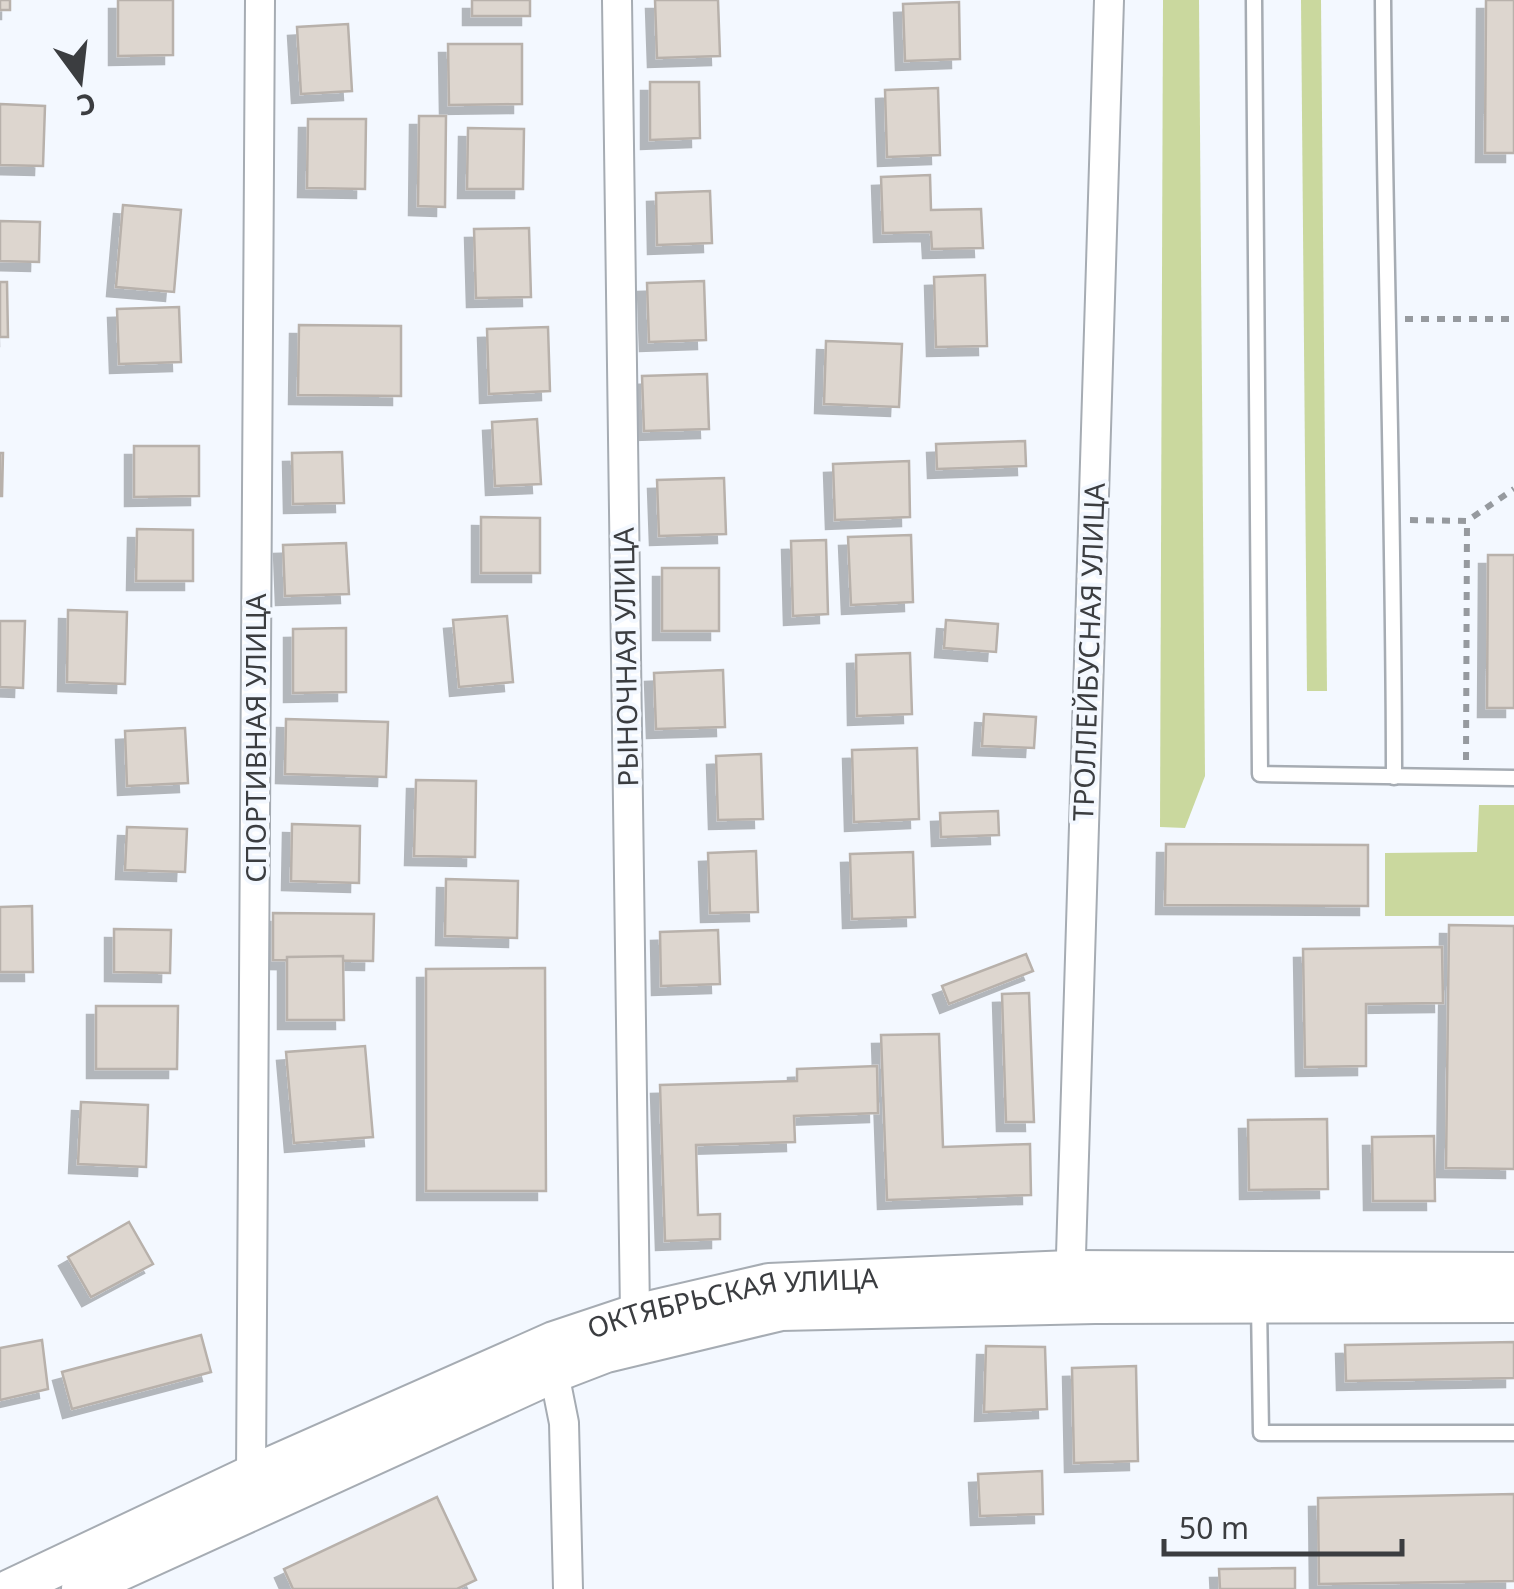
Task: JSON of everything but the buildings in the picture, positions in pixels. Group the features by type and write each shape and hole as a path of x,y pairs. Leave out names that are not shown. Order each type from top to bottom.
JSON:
{"main road":[{"name":"ОКТЯБРЬСКАЯ УЛИЦА","path":"10,1589 251,1475 554,1341 635,1314 769,1283 1070,1287 1514,1272"},
{"name":"ОКТЯБРЬСКАЯ УЛИЦА","path":"81,1589 554,1373 606,1353 781,1311 1070,1287 1259,1304 1514,1304"}],"street":[{"name":"СПОРТИВНАЯ УЛИЦА","path":"251,1475 260,0"},
{"name":"РЫНОЧНАЯ УЛИЦА","path":"617,0 635,1314"},
{"name":"ТРОЛЛЕЙБУСНАЯ УЛИЦА","path":"1070,1287 1109,0"},
{"path":"554,1373 564,1423 568,1589"}],"lane":[{"path":"1254,0 1260,774 1514,778"},
{"path":"1382,0 1386,318 1394,519 1394,777"},
{"path":"1259,1304 1261,1434 1514,1433"}],"path":[{"path":"1386,318 1514,320"},
{"path":"1394,519 1466,521 1514,488"},
{"path":"1466,521 1466,778"}],"green space":[{"path":"1163,0 1199,0 1205,776 1185,828 1160,827"},
{"path":"1301,0 1321,0 1327,691 1307,691"},
{"path":"1479,805 1514,805 1514,916 1385,916 1385,853 1477,852"}]}
